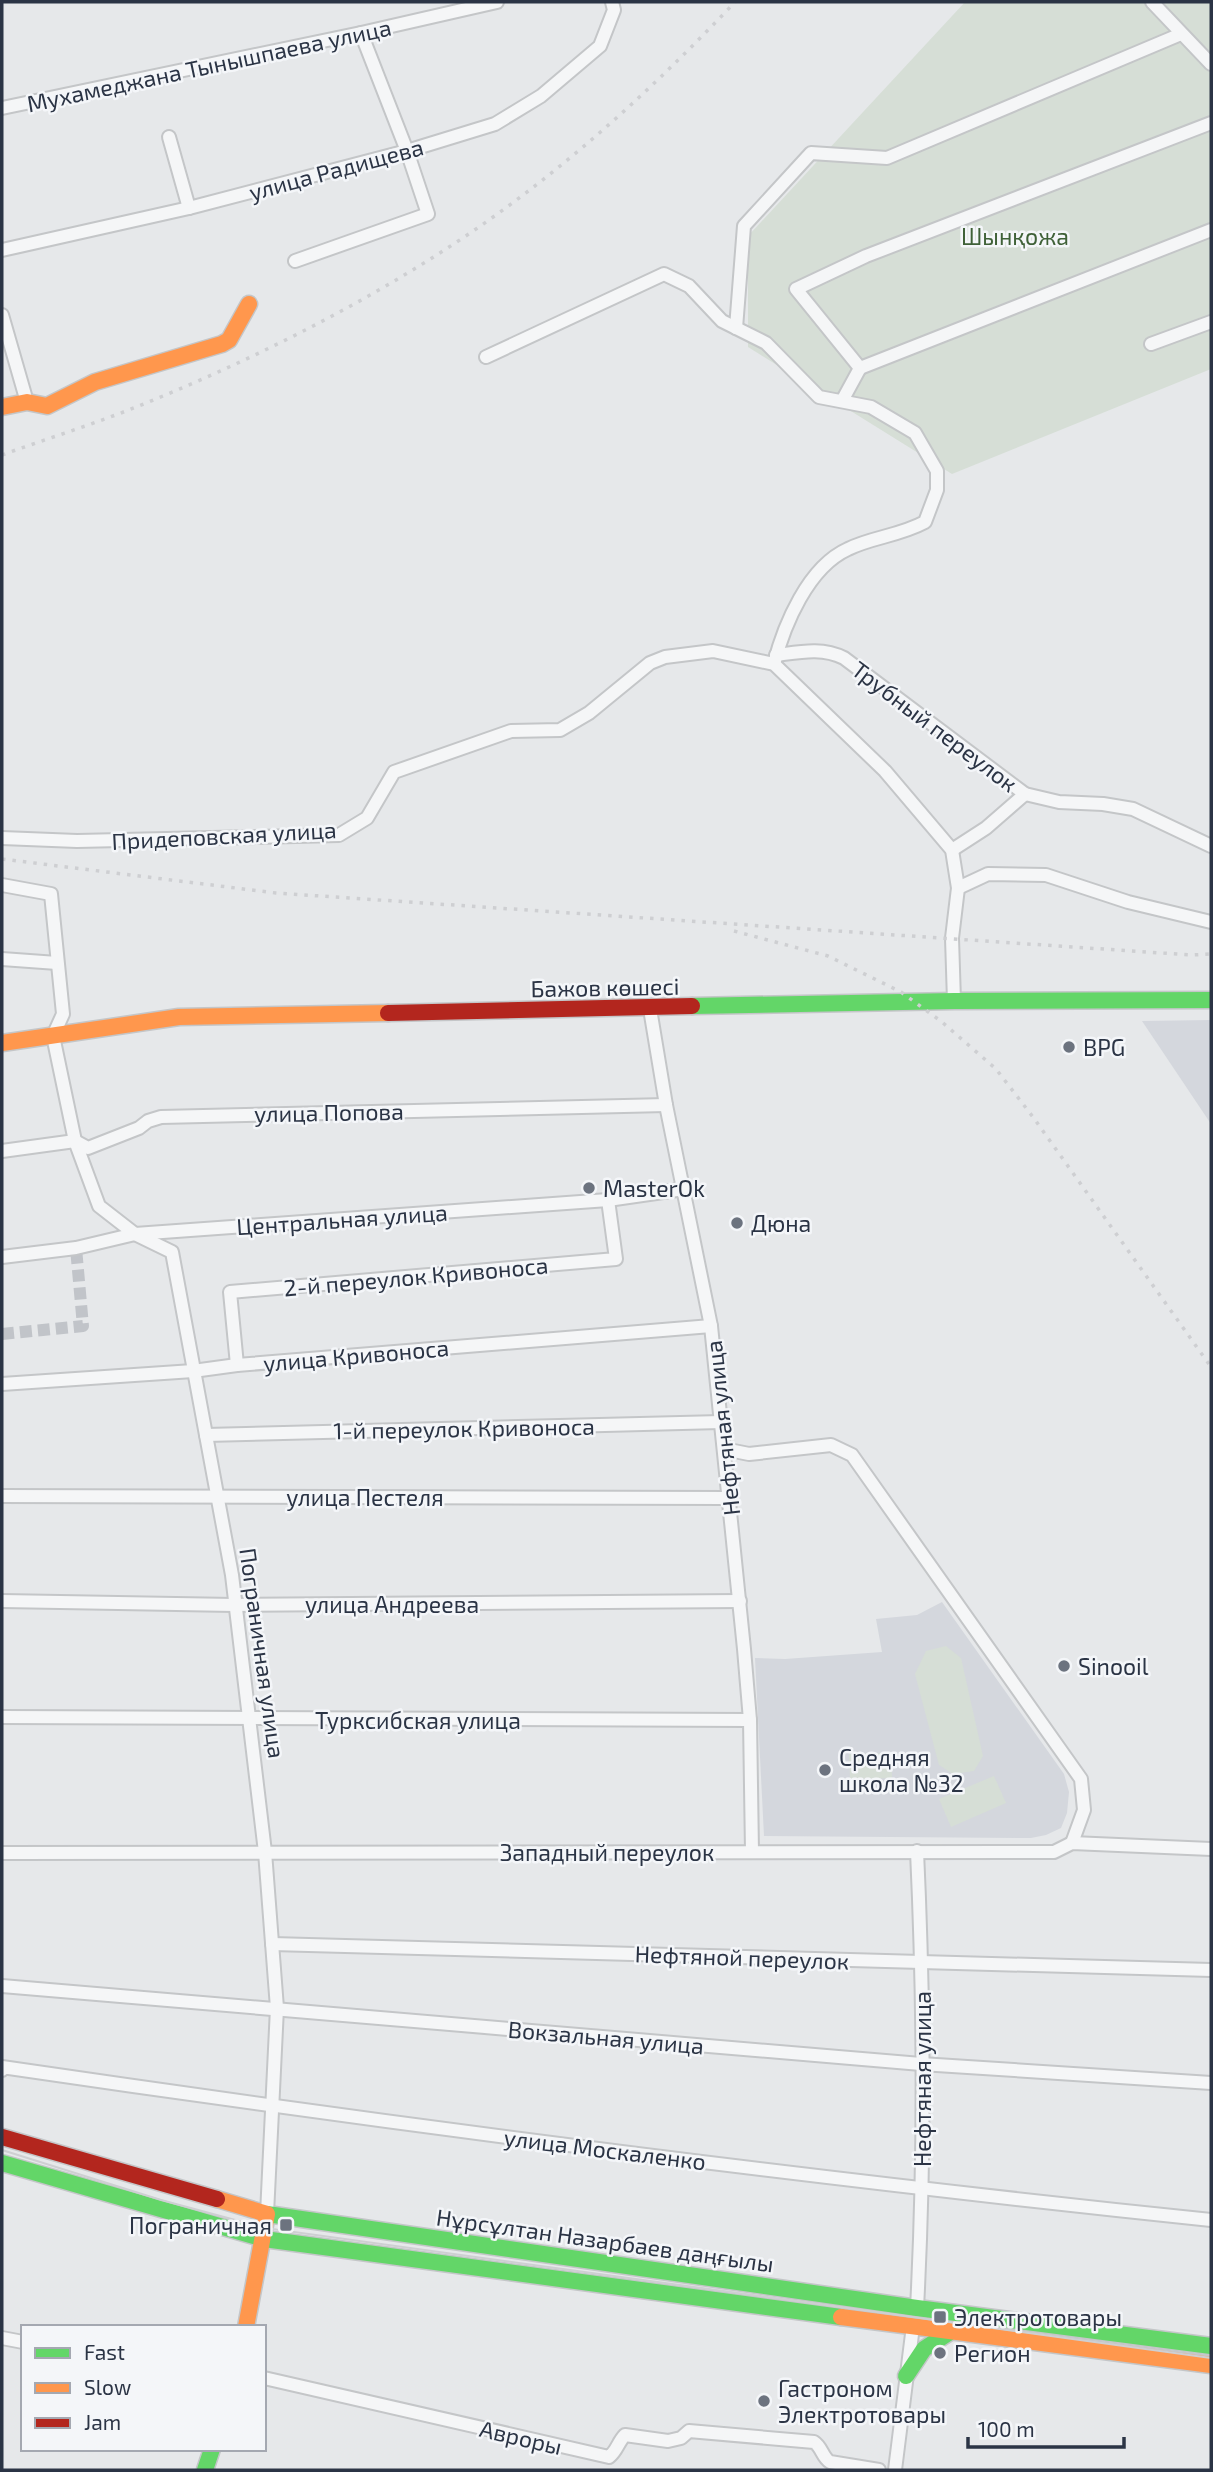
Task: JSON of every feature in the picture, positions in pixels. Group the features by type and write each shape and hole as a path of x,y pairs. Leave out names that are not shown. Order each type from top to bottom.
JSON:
{"main road":[{"path":"2,407 27,402 47,406 95,382 222,344 229,340 249,304"},
{"name":"Бажов көшесі","path":"2,1043 178,1017 954,1001 1211,1000"},
{"name":"Нұрсұлтан Назарбаев даңғылы","path":"2,2137 267,2214 917,2308 1211,2346"},
{"name":"Нұрсұлтан Назарбаев даңғылы","path":"2,2163 264,2238 1211,2365"},
{"name":"Пограничная улица","path":"246,2325 267,2214"},
{"path":"913,2326 917,2308"},
{"path":"906,2376 924,2349 950,2332"},
{"path":"205,2470 211,2451"}],"street":[{"name":"Мухамеджана Тынышпаева улица","path":"2,108 498,2"},
{"name":"улица Радищева","path":"2,250 189,208 407,151 495,124 541,96 600,46 614,9 612,2"},
{"path":"1152,2 1211,64"},
{"path":"295,261 428,214 407,151 361,33"},
{"path":"736,328 744,226 811,153 887,158 1181,34"},
{"path":"860,368 796,289 866,256 1211,123"},
{"path":"169,136 189,208"},
{"path":"842,401 860,368 1211,230"},
{"path":"486,357 664,274 689,286 722,321 766,343 819,397 871,407 915,433 937,471 937,490 925,522 891,536 847,549 824,566 792,609 775,659 885,771 952,849 958,888 952,938 954,1001"},
{"path":"2,315 27,402"},
{"path":"1151,344 1211,322"},
{"name":"Трубный переулок","path":"775,659 819,650 832,652 844,658 1025,794 1059,802 1103,804 1133,809 1211,846"},
{"name":"Придеповская улица","path":"2,838 76,841 339,835 367,818 394,772 511,732 560,730 589,713 650,663 665,657 713,651 775,659"},
{"path":"952,849 986,828 1025,794"},
{"path":"958,888 988,874 1046,875 1128,902 1211,922"},
{"path":"2,885 51,894 63,1014 53,1036"},
{"path":"2,959 57,963"},
{"name":"Нефтяная улица","path":"650,1009 666,1105 711,1325 750,1720 752,1852"},
{"name":"Пограничная улица","path":"53,1036 75,1141 99,1206 135,1234 172,1252 232,1574 265,1852 277,2008 267,2214"},
{"name":"улица Попова","path":"2,1151 75,1141 88,1148 162,1117 666,1105"},
{"name":"Центральная улица","path":"2,1257 76,1248 135,1234 608,1200 684,1189"},
{"name":"2-й переулок Кривоноса","path":"237,1365 230,1292 616,1259 608,1200"},
{"name":"улица Кривоноса","path":"2,1384 193,1371 711,1325"},
{"name":"1-й переулок Кривоноса","path":"206,1435 721,1422"},
{"path":"724,1449 749,1454 831,1445 852,1455 1081,1779 1084,1810 1072,1843"},
{"name":"улица Пестеля","path":"2,1496 728,1499"},
{"name":"улица Андреева","path":"2,1601 234,1605 740,1601"},
{"name":"Турксибская улица","path":"2,1717 750,1720"},
{"name":"Западный переулок","path":"2,1853 1054,1852 1072,1843 1211,1849"},
{"name":"Нефтяная улица","path":"917,1851 922,1962 923,2190 917,2308"},
{"name":"Нефтяной переулок","path":"272,1944 1211,1970"},
{"name":"Вокзальная улица","path":"2,1986 921,2064 1211,2083"},
{"name":"улица Москаленко","path":"2,2070 2,2067 272,2107 923,2190 1211,2220"},
{"path":"895,2470 913,2326"},
{"path":"2,2338 21,2342"},
{"name":"Авроры","path":"266,2378 610,2457 625,2435 668,2441 681,2438 689,2431 814,2442 830,2462 879,2470"}],"shaded area":[{"path":"1211,1020 1211,1124 1142,1021"},
{"path":"942,1602 1064,1774 1069,1792 1067,1813 1061,1828 1031,1838 764,1836 755,1658 785,1659 882,1652 876,1619 917,1615"}],"green space":[{"name":"Шынқожа","path":"965,2 1211,2 1211,369 952,474 748,347 748,236"},
{"path":"946,1646 961,1658 983,1756 974,1771 953,1774 939,1765 915,1674 926,1651"},
{"path":"891,1753 892,1778 850,1779 849,1754"},
{"path":"994,1776 1006,1803 951,1827 939,1799"}],"tunnel":[{"path":"2,1334 83,1326 76,1248"}],"tram line":[{"path":"2,2150 161,2200 265,2228 1211,2358"}],"railway":[{"path":"2,455 126,411 208,376 331,317 409,272 486,222 562,165 668,70 735,2"},
{"path":"2,859 276,893 1191,955 1211,954"},
{"path":"734,931 828,956 901,992 942,1022 996,1069 1211,1367"}],"traffic: fast":[{"path":"692,1006 1211,1000"},
{"path":"2,2163 264,2239"},
{"path":"267,2214 917,2308 1211,2346"},
{"path":"264,2239 841,2317"},
{"path":"906,2376 924,2349 950,2332"},
{"path":"205,2470 211,2451"}],"traffic: slow":[{"path":"2,407 27,402 47,406 95,382 222,344 229,340 249,304"},
{"path":"2,1043 179,1017 388,1013"},
{"path":"217,2199 267,2214 246,2325"},
{"path":"841,2317 1211,2365"}],"traffic: jam":[{"path":"388,1013 692,1006"},
{"path":"2,2137 217,2199"}],"place":[{"name":"BPG","path":"1069,1047"},
{"name":"MasterOk","path":"589,1188"},
{"name":"Дюна","path":"737,1223"},
{"name":"Sinooil","path":"1064,1666"},
{"name":"Средняя школа №32","path":"825,1770"},
{"name":"Пограничная","path":"286,2225"},
{"name":"Электротовары","path":"940,2317"},
{"name":"Регион","path":"940,2353"},
{"name":"Гастроном Электротовары","path":"764,2401"}]}
